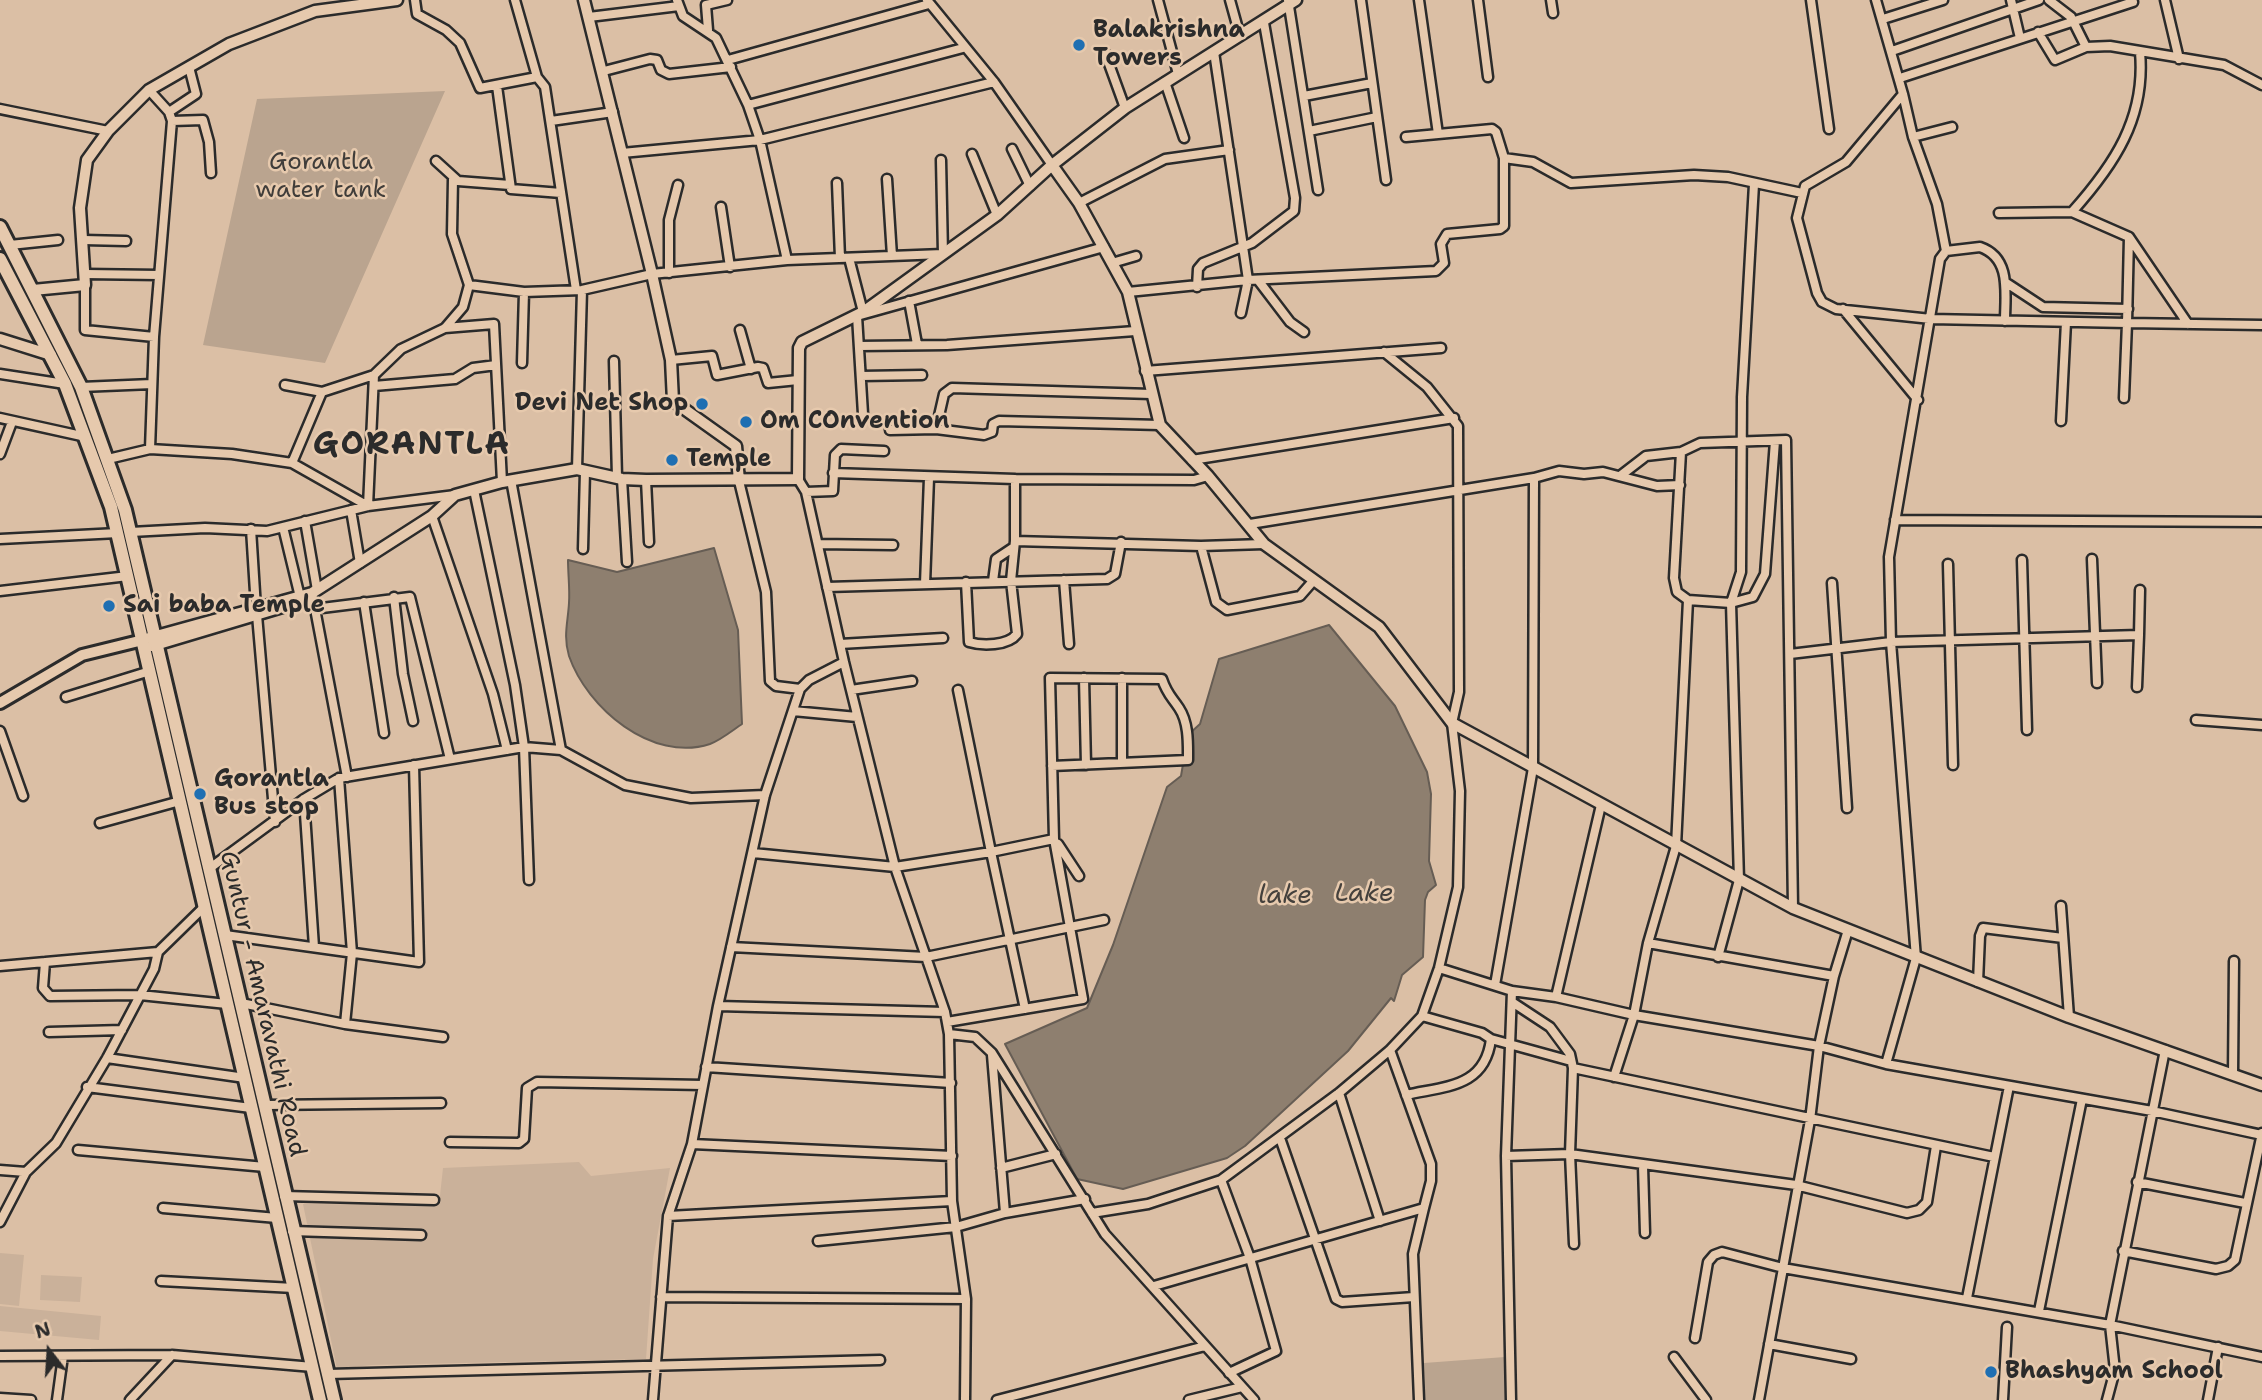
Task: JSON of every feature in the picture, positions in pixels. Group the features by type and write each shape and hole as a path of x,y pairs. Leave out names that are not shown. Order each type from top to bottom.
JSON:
{"main road":[{"name":"Guntur - Amaravathi Road","path":"0,227 81,387 108,459 150,642 209,867 266,1105 292,1231 334,1400"},
{"name":"Guntur - Amaravathi Road","path":"0,259 4,274 65,384 124,533 128,576 150,642 150,671 203,908 320,1400"},
{"path":"0,702 82,655 150,642"}],"street":[{"path":"154,337 85,330 84,240 80,208 82,178 87,160 108,131 149,90 229,44 314,6 391,0"},
{"path":"415,0 417,14 446,30 466,50 480,88 537,77"},
{"path":"515,0 537,77 545,88 579,290 583,549"},
{"path":"584,0 604,71 652,274 671,360 673,401 736,446 739,481 766,592 770,681 776,686 800,690"},
{"path":"708,30 706,5 727,0"},
{"path":"1158,0 1178,74"},
{"path":"1230,0 1240,36"},
{"path":"1361,0 1386,180"},
{"path":"1419,0 1438,134"},
{"path":"1478,0 1488,77"},
{"path":"1551,0 1553,13"},
{"path":"1811,0 1829,130"},
{"path":"1876,0 1900,78 1913,137 1937,204 1946,251"},
{"path":"1883,19 1943,0"},
{"path":"2011,0 2020,38"},
{"path":"1892,51 2039,0"},
{"path":"2049,0 2073,21 2086,47"},
{"path":"2165,0 2179,59"},
{"path":"604,71 654,59 661,70 669,74 730,63 928,2 963,48 994,82 1079,203 1104,247 1128,292 1135,331 1160,425 1250,524 1264,544 1379,626 1452,723 1793,908 2069,1017 2262,1085"},
{"path":"965,1400 966,1299 953,1201 949,1034 946,1017 895,867 850,690 806,492 798,478 799,348 802,342 860,314 997,215 1052,165 1125,108 1264,23 1291,2"},
{"path":"1291,2 1318,190"},
{"path":"1900,78 2133,2"},
{"path":"589,17 678,3 684,16 708,30 730,63 760,140 787,260"},
{"path":"1197,287 1200,265 1243,246 1291,216 1295,205 1264,23"},
{"path":"2038,32 2055,60 2086,47 2109,46 2224,65 2262,86"},
{"path":"748,106 963,48"},
{"path":"1214,52 1243,246 1253,280 1290,322 1304,332"},
{"path":"2072,212 2094,188 2132,129 2143,81 2140,52"},
{"path":"1105,53 1125,108"},
{"path":"169,112 196,94 189,67"},
{"path":"622,153 760,140 994,82"},
{"path":"1166,82 1184,138"},
{"path":"1304,96 1372,83"},
{"path":"497,86 510,185 516,191 561,193"},
{"path":"149,90 169,112 172,121 154,337 150,449"},
{"path":"1903,94 1846,162 1810,182 1802,193 1797,218 1817,293 1829,306 1931,319 2262,326"},
{"path":"0,109 108,131"},
{"path":"551,121 613,112"},
{"path":"1309,131 1377,117"},
{"path":"172,121 203,120 209,142 211,173"},
{"path":"1913,137 1952,127"},
{"path":"1128,292 1253,280 1436,271 1444,263 1441,244 1447,234 1500,229 1504,226 1504,158 1498,134 1492,129 1406,137"},
{"path":"1012,149 1030,187"},
{"path":"1079,203 1165,159 1229,150"},
{"path":"972,154 997,215"},
{"path":"1504,158 1533,162 1571,183 1694,175 1728,177 1802,193"},
{"path":"941,160 943,254"},
{"path":"436,161 453,179 510,185"},
{"path":"445,328 463,307 470,285 452,234 453,179"},
{"path":"887,180 892,256"},
{"path":"838,183 844,258 860,314 863,414"},
{"path":"1718,957 1739,880 1731,603 1741,572 1741,397 1754,184"},
{"path":"668,273 669,220 678,185"},
{"path":"721,207 730,267"},
{"path":"2000,213 2072,212 2129,237 2188,324"},
{"path":"2124,398 2129,237"},
{"path":"10,246 58,240"},
{"path":"84,240 127,241"},
{"path":"1886,1064 1916,958 1891,642 1889,558 1940,259 1946,251 1973,246 1986,249 2001,263 2005,282 2005,321"},
{"path":"860,314 1104,247"},
{"path":"470,285 524,292 579,290 652,274 787,260 943,254"},
{"path":"1112,263 1136,256"},
{"path":"33,290 85,280 159,275"},
{"path":"1241,313 1253,280"},
{"path":"2005,282 2043,307 2128,309"},
{"path":"522,363 524,292"},
{"path":"909,301 917,344"},
{"path":"1843,309 1918,400"},
{"path":"2061,421 2066,322"},
{"path":"285,385 322,393 374,375 401,349 445,328 494,324 507,481 561,750"},
{"path":"740,330 751,369"},
{"path":"859,346 1135,331"},
{"path":"0,340 51,355"},
{"path":"1145,371 1441,348"},
{"path":"1092,1213 1148,1205 1222,1180 1339,1093 1390,1050 1422,1016 1439,968 1458,887 1460,791 1452,723 1459,692 1458,426 1454,418 1418,379 1384,352"},
{"path":"671,360 712,356 717,375 763,368 768,383 799,380"},
{"path":"614,361 619,478 627,562"},
{"path":"374,386 455,379 473,368 496,365"},
{"path":"0,374 65,384"},
{"path":"368,506 374,375"},
{"path":"861,376 922,375"},
{"path":"81,387 152,384"},
{"path":"936,429 944,394 952,388 1151,394"},
{"path":"292,463 322,393"},
{"path":"0,418 86,436"},
{"path":"1192,460 1454,418"},
{"path":"890,429 936,429 989,434 993,424 999,421 1160,425"},
{"path":"0,454 12,422"},
{"path":"1620,476 1647,456 1681,452 1700,443 1786,440 1786,585 1790,654 1793,908"},
{"path":"1681,452 1674,578 1677,592 1688,600 1731,603 1753,597 1765,574 1775,441"},
{"path":"108,459 150,449 232,454 292,463 368,506"},
{"path":"806,492 833,491 835,455 841,449 884,451"},
{"path":"0,539 251,529 267,531 368,506 455,495 507,481 581,470 619,478 646,480 739,481 798,478"},
{"path":"1250,524 1564,471 1584,474 1608,472 1657,486 1680,485"},
{"path":"833,472 929,478 1015,479 1194,480 1208,476"},
{"path":"925,583 929,478"},
{"path":"1495,985 1534,768 1534,478"},
{"path":"966,582 967,638 972,644 1007,642 1017,634 1011,581 1015,479"},
{"path":"646,480 649,542"},
{"path":"474,490 514,674 524,747 529,880"},
{"path":"150,642 314,591 432,516 455,495"},
{"path":"351,510 360,563"},
{"path":"432,516 493,694 507,750"},
{"path":"1895,520 2262,522"},
{"path":"305,521 314,608 343,777 352,953 345,1024"},
{"path":"284,527 297,598"},
{"path":"251,529 275,822"},
{"path":"827,587 1112,578 1121,542"},
{"path":"818,544 893,545"},
{"path":"993,581 996,559 1014,544 1264,544"},
{"path":"1201,546 1216,602 1227,610 1300,596 1314,580"},
{"path":"2092,559 2097,683"},
{"path":"2022,560 2027,730"},
{"path":"1948,564 1953,765"},
{"path":"0,591 128,576"},
{"path":"1065,580 1069,643"},
{"path":"1832,583 1847,808"},
{"path":"2137,687 2140,590"},
{"path":"314,608 394,597 408,596 412,599 450,759"},
{"path":"394,597 403,674 413,721"},
{"path":"1614,1077 1634,1015 1648,943 1676,846 1688,600"},
{"path":"363,602 384,733"},
{"path":"1790,654 1891,642 2138,635"},
{"path":"840,644 943,638"},
{"path":"653,1400 668,1216 692,1144 718,1006 765,795 800,690 809,681 844,663"},
{"path":"66,697 150,671"},
{"path":"718,1006 946,1017 1025,1009 1083,999 1054,839 1052,766 1050,678 1162,678 1168,698 1179,708 1188,734 1188,760 1052,766"},
{"path":"1084,678 1086,765"},
{"path":"1122,678 1122,763"},
{"path":"850,690 912,681"},
{"path":"958,690 1025,1009"},
{"path":"793,711 857,717"},
{"path":"2196,720 2262,725"},
{"path":"0,731 23,796"},
{"path":"209,867 304,799 343,777 524,747 561,750 625,785 691,798 765,795"},
{"path":"225,935 419,962 414,765"},
{"path":"304,799 314,947"},
{"path":"100,824 180,801"},
{"path":"1556,997 1601,805"},
{"path":"753,853 895,867 1054,839"},
{"path":"1054,839 1079,876"},
{"path":"2061,906 2069,1017"},
{"path":"0,1222 26,1172 55,1143 107,1058 154,969 158,952 203,908"},
{"path":"731,947 926,957 1104,920"},
{"path":"1978,982 1983,928 2063,938"},
{"path":"1759,1400 1810,1119 1819,1046 1834,976 1848,930"},
{"path":"1648,943 1834,976"},
{"path":"0,966 158,952"},
{"path":"2233,1075 2234,961"},
{"path":"45,962 43,988 50,996 140,995 227,1004"},
{"path":"1439,968 1512,991 1556,997 1634,1015 1819,1046 1886,1064 2152,1111 2262,1134 2245,1203 2235,1260 2228,1266 2216,1269 2123,1251"},
{"path":"1511,1400 1506,1156 1512,991"},
{"path":"1512,1002 1550,1027 1561,1039 1572,1065 1570,1154 1574,1244"},
{"path":"241,1003 345,1024 443,1037"},
{"path":"1422,1016 1614,1077 1994,1157"},
{"path":"50,1032 122,1031"},
{"path":"949,1034 975,1037 992,1054 1105,1234 1254,1400"},
{"path":"1406,1095 1471,1078 1483,1066 1491,1039"},
{"path":"1390,1050 1431,1164 1431,1181 1414,1247 1419,1400"},
{"path":"2107,1400 2115,1370 2110,1325 2165,1050"},
{"path":"992,1054 1005,1213"},
{"path":"107,1058 245,1078"},
{"path":"706,1067 951,1083"},
{"path":"450,1142 519,1143 524,1139 527,1088 537,1082 703,1085"},
{"path":"1967,1298 2009,1086"},
{"path":"87,1087 251,1108"},
{"path":"1339,1093 1380,1221"},
{"path":"2039,1311 2082,1099"},
{"path":"266,1105 441,1103"},
{"path":"1280,1138 1336,1299 1342,1302 1414,1297"},
{"path":"692,1144 952,1156"},
{"path":"1506,1156 1570,1154 1796,1185 1907,1213 1919,1210 1927,1202 1936,1146"},
{"path":"78,1150 265,1167"},
{"path":"1001,1168 1056,1154"},
{"path":"1643,1166 1644,1233"},
{"path":"0,1170 26,1172"},
{"path":"1222,1180 1250,1258 1276,1351 1229,1373"},
{"path":"2137,1182 2245,1203"},
{"path":"284,1196 434,1200"},
{"path":"818,1241 956,1227 1005,1213 1085,1199"},
{"path":"668,1216 953,1201"},
{"path":"163,1208 277,1218"},
{"path":"1154,1286 1424,1208"},
{"path":"292,1231 421,1235"},
{"path":"1695,1338 1708,1262 1714,1255 1723,1252 1783,1268 2039,1311 2262,1357"},
{"path":"162,1281 294,1288"},
{"path":"661,1297 966,1299"},
{"path":"2003,1400 2007,1327"},
{"path":"1769,1344 1850,1359"},
{"path":"997,1400 1205,1346"},
{"path":"2208,1400 2218,1347"},
{"path":"0,1356 172,1355 313,1367"},
{"path":"130,1400 172,1355"},
{"path":"57,1400 63,1356"},
{"path":"1674,1357 1706,1400"},
{"path":"328,1374 654,1364 786,1365 880,1360"},
{"path":"1189,1400 1242,1387"},
{"path":"0,1398 31,1400"}],"shaded area":[{"path":"579,1162 591,1176 670,1168 653,1259 646,1359 371,1365 337,1369 303,1204 439,1205 443,1168"},
{"path":"0,1253 24,1255 19,1306 0,1304"},
{"path":"41,1275 82,1277 80,1302 40,1300"},
{"path":"0,1306 101,1316 99,1340 0,1331"}],"green space":[{"name":"Gorantla water tank","path":"445,91 325,363 203,345 257,99"},
{"path":"1505,1357 1505,1400 1425,1400 1424,1363"}],"water":[{"path":"714,548 738,630 742,724 710,744 688,748 666,746 624,727 590,694 578,675 566,642 568,560 617,572"},
{"name":"lake","path":"1329,625 1395,706 1427,772 1431,794 1429,861 1436,885 1428,892 1425,900 1423,957 1402,975 1394,1001 1391,998 1348,1051 1245,1146 1227,1158 1123,1189 1077,1179 1005,1044 1087,1008 1113,945 1167,787 1181,776 1188,735 1200,724 1219,659"}],"place":[{"name":"Balakrishna Towers","path":"1079,45"},
{"name":"Devi Net Shop","path":"702,404"},
{"name":"Om COnvention","path":"746,422"},
{"name":"Temple","path":"672,460"},
{"name":"Sai baba Temple","path":"109,606"},
{"name":"Gorantla Bus stop","path":"200,794"},
{"name":"Bhashyam School","path":"1991,1372"}],"district":[{"name":"GORANTLA","path":"412,446"}],"water label":[{"name":"Lake","path":"1364,894"}]}
